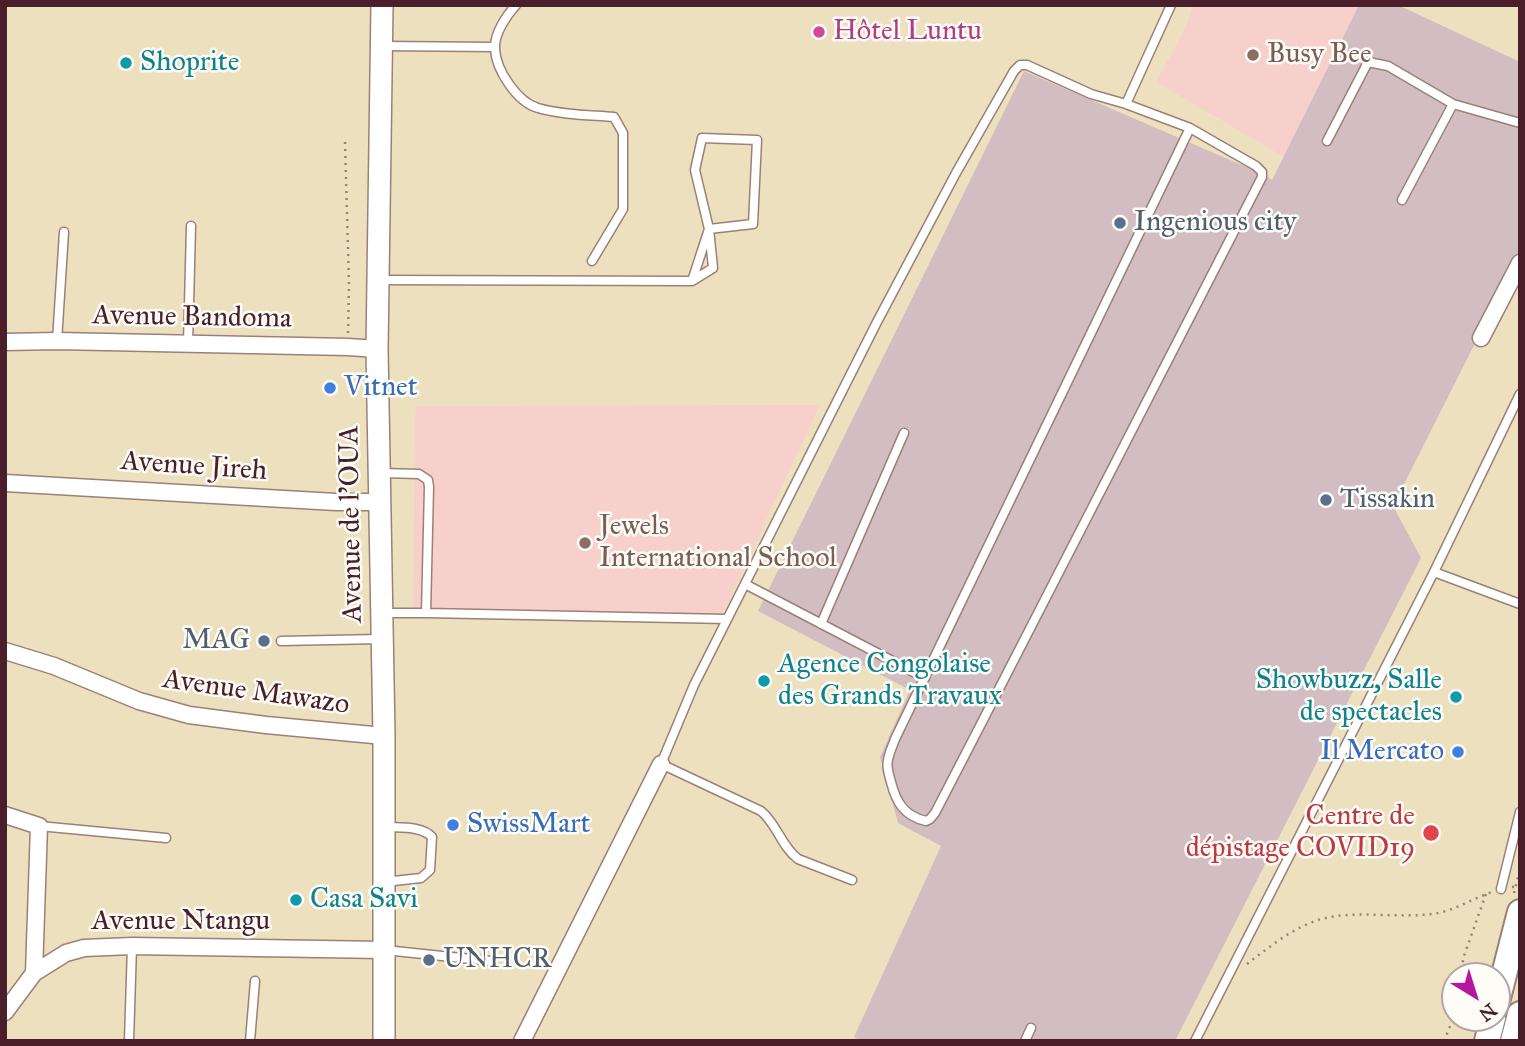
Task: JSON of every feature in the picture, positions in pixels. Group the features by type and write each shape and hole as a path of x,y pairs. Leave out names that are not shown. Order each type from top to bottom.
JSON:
{"main road":[{"name":"Avenue de l’OUA","path":"382,5 377,349 384,736 384,1041"},
{"path":"1508,962 1520,912"},
{"path":"1513,1041 1520,1015"}],"street":[{"path":"1481,338 1520,263"},
{"name":"Avenue Bandoma","path":"5,342 377,349"},
{"name":"Avenue Jireh","path":"5,483 336,502 380,502"},
{"name":"Avenue Mawazo","path":"5,651 54,666 139,701 189,715 384,736"},
{"path":"522,1041 660,764"},
{"path":"5,815 39,826 34,973"},
{"name":"Avenue Ntangu","path":"5,1012 34,973 66,953 84,948 132,946 383,950"}],"lane":[{"path":"516,5 500,30 494,47 501,74 515,92 535,107 614,117 624,133 623,209 592,261"},
{"path":"1126,104 1171,5"},
{"path":"382,46 494,47"},
{"path":"1328,141 1368,62 1388,66 1453,104 1520,123"},
{"path":"852,880 798,859 785,847 769,818 761,811 660,764 694,685 877,322 1014,71 1020,65 1027,65 1091,94 1190,128 1256,166 1262,172 1262,177 930,819 926,821 909,815 899,806 894,796 888,759 895,738 1190,128"},
{"path":"1402,200 1453,104"},
{"path":"380,280 692,281 713,268 709,229 695,170 702,138 757,140 753,224 709,229"},
{"path":"188,344 191,226"},
{"path":"692,281 709,229"},
{"path":"57,341 64,232"},
{"path":"1195,1041 1434,572 1520,394"},
{"path":"821,624 904,433"},
{"path":"380,472 419,474 428,480 426,613"},
{"path":"1434,572 1520,604"},
{"path":"745,584 925,678"},
{"path":"382,613 727,619"},
{"path":"281,641 383,639"},
{"path":"1501,889 1520,812"},
{"path":"39,826 166,838"},
{"path":"383,827 419,830 428,832 432,837 430,870 425,875 421,878 383,882"},
{"path":"129,1041 132,946"},
{"path":"383,950 490,961"},
{"path":"250,1041 255,981"},
{"path":"1024,1041 1031,1028"}],"path":[{"path":"345,142 348,347"},
{"path":"1225,981 1270,947 1316,921 1336,917 1435,914 1485,894 1463,962"}],"shaded area":[{"name":"Busy Bee","path":"1193,5 1359,5 1284,157 1156,82 1186,27"},
{"path":"1359,5 1398,5 1520,62 1520,254 1393,506 1421,558 1175,1041 861,1041 854,1037 941,846 898,823 880,757 910,690 758,611 1024,71 1272,180"},
{"name":"Jewels International School","path":"820,405 720,619 413,612 415,406"}],"place":[{"name":"Hôtel Luntu","path":"819,32"},
{"name":"Busy Bee","path":"1253,55"},
{"name":"Shoprite","path":"126,63"},
{"name":"Ingenious city","path":"1120,223"},
{"name":"Vitnet","path":"330,388"},
{"name":"Tissakin","path":"1326,500"},
{"name":"Jewels International School","path":"585,543"},
{"name":"MAG","path":"264,641"},
{"name":"Agence Congolaise des Grands Travaux","path":"764,681"},
{"name":"Showbuzz, Salle de spectacles","path":"1456,697"},
{"name":"Il Mercato","path":"1458,752"},
{"name":"SwissMart","path":"453,825"},
{"name":"Centre de dépistage COVID19","path":"1431,833"},
{"name":"Casa Savi","path":"296,900"},
{"name":"UNHCR","path":"429,960"}]}
